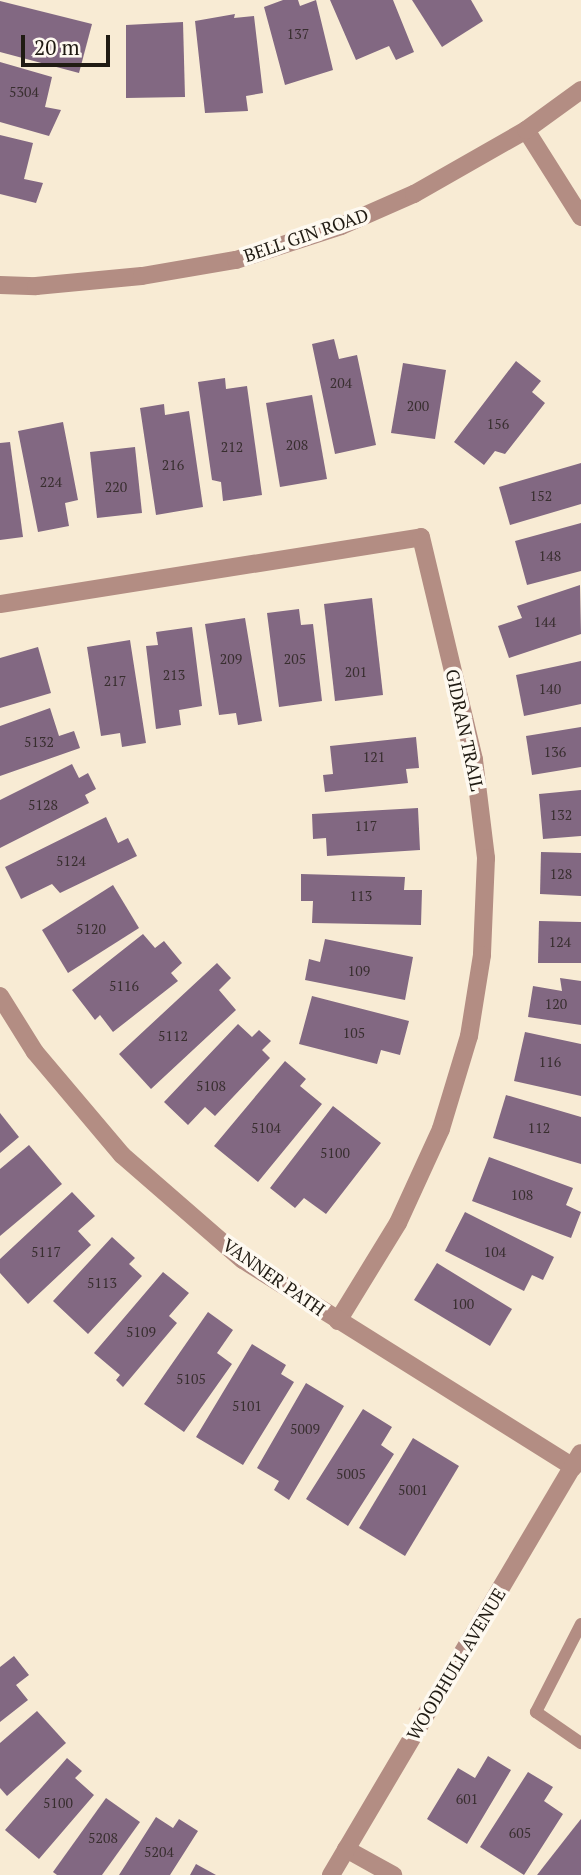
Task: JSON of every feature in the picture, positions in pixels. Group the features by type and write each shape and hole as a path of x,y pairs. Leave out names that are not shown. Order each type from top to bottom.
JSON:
{"street":[{"name":"BELL GIN ROAD","path":"0,285 142,276 236,260 341,226 402,200 526,130 581,90"},
{"path":"526,130 581,217"},
{"name":"GIDRAN TRAIL","path":"0,604 421,537 474,760 486,858 482,955 469,1036 441,1129 398,1223 338,1321"},
{"name":"VANNER PATH","path":"0,996 35,1052 122,1155 243,1260 338,1321 577,1460"},
{"name":"WOODHULL AVENUE","path":"331,1875 577,1460"},
{"path":"346,1849 393,1875"}],"lane":[{"path":"581,1624 536,1712 581,1743"}],"building":[{"path":"283,0 298,0 300,6 316,0 333,70 285,85 264,7"},
{"path":"330,0 393,0 414,52 396,60 389,46 356,60"},
{"path":"412,0 471,0 483,21 442,47"},
{"path":"0,1 92,24 79,73 0,52"},
{"path":"235,14 234,18 254,16 263,93 246,96 248,111 205,113 195,21"},
{"path":"183,22 185,97 126,98 126,25"},
{"path":"0,62 52,77 45,107 61,110 49,136 0,122"},
{"path":"0,135 33,143 24,179 43,183 36,203 0,194"},
{"path":"334,339 339,359 357,355 376,445 335,454 312,344"},
{"path":"516,361 541,381 532,392 545,403 505,454 495,451 484,465 454,442"},
{"path":"403,363 446,370 435,439 391,433"},
{"path":"225,378 226,389 247,386 262,495 223,501 221,482 212,480 198,382"},
{"path":"312,395 327,479 280,487 266,403"},
{"path":"164,404 165,415 189,411 203,507 156,515 140,408"},
{"path":"63,422 78,500 65,503 69,526 38,532 18,431"},
{"path":"10,442 23,537 0,540 0,443"},
{"path":"135,447 142,513 97,518 90,452"},
{"path":"581,463 581,504 510,525 499,487"},
{"path":"581,523 581,571 527,585 515,541"},
{"path":"580,585 581,634 509,658 498,626 522,618 517,606"},
{"path":"372,598 383,695 335,701 324,604"},
{"path":"299,609 301,625 313,624 322,701 279,707 267,613"},
{"path":"245,618 262,721 238,725 236,713 219,715 205,624"},
{"path":"192,627 202,706 179,710 181,725 156,729 146,646 158,645 156,632"},
{"path":"130,640 146,743 122,747 120,733 101,736 87,647"},
{"path":"38,647 51,693 0,708 0,658"},
{"path":"581,661 581,704 524,716 516,675"},
{"path":"50,708 59,736 74,731 80,748 0,776 0,726"},
{"path":"581,727 581,767 532,775 526,736"},
{"path":"416,737 419,768 406,769 408,783 325,792 323,775 333,774 330,746"},
{"path":"72,764 79,778 88,773 96,789 85,795 89,803 0,848 0,800"},
{"path":"581,790 581,836 543,839 539,794"},
{"path":"418,808 420,850 327,856 326,838 313,839 312,814"},
{"path":"106,817 118,843 128,838 137,856 60,893 52,884 21,899 5,867"},
{"path":"541,852 581,853 581,896 540,894"},
{"path":"301,874 405,877 404,890 422,890 421,925 312,923 313,901 301,901"},
{"path":"113,885 139,928 68,973 42,930"},
{"path":"539,921 581,922 581,963 538,963"},
{"path":"143,934 155,948 164,941 182,963 171,973 178,981 113,1032 100,1015 95,1020 72,990"},
{"path":"325,939 413,957 405,1000 305,980 309,959 320,962"},
{"path":"217,963 231,978 219,990 236,1010 151,1089 119,1054"},
{"path":"560,978 581,981 581,1025 528,1017 533,986 562,991"},
{"path":"312,996 409,1021 400,1055 381,1050 377,1064 299,1044"},
{"path":"238,1024 252,1037 259,1030 271,1041 262,1050 270,1058 215,1116 205,1107 188,1125 164,1102"},
{"path":"525,1032 581,1044 581,1096 514,1081"},
{"path":"285,1061 306,1079 300,1086 322,1104 258,1182 214,1146"},
{"path":"506,1095 581,1117 581,1164 493,1138"},
{"path":"333,1106 381,1143 326,1214 304,1198 295,1208 270,1188"},
{"path":"0,1113 19,1137 0,1153"},
{"path":"29,1145 62,1184 0,1236 0,1169"},
{"path":"489,1157 573,1188 566,1205 581,1212 571,1238 472,1201"},
{"path":"72,1192 95,1216 78,1231 91,1245 28,1304 0,1273 0,1259"},
{"path":"465,1212 554,1257 543,1280 532,1275 524,1291 445,1251"},
{"path":"112,1237 135,1258 129,1264 142,1276 88,1334 53,1301"},
{"path":"437,1263 512,1309 490,1346 414,1300"},
{"path":"163,1272 189,1293 169,1316 177,1323 123,1387 116,1380 120,1375 94,1353"},
{"path":"208,1312 233,1330 217,1353 232,1364 184,1432 144,1404"},
{"path":"252,1344 286,1365 281,1374 294,1382 243,1465 196,1437"},
{"path":"306,1383 344,1406 289,1500 274,1490 279,1481 257,1468"},
{"path":"363,1409 392,1427 381,1445 394,1454 348,1526 306,1499"},
{"path":"413,1438 459,1466 405,1556 359,1528"},
{"path":"14,1656 29,1675 16,1685 28,1700 0,1722 0,1667"},
{"path":"37,1711 66,1743 7,1796 0,1788 0,1743"},
{"path":"488,1756 511,1770 467,1844 427,1819 458,1768 475,1778"},
{"path":"67,1758 82,1771 75,1778 94,1795 39,1859 5,1830"},
{"path":"528,1772 553,1787 544,1801 563,1814 524,1875 480,1847"},
{"path":"106,1798 140,1822 102,1875 57,1875 53,1872"},
{"path":"156,1817 173,1828 179,1819 198,1831 170,1875 119,1875"},
{"path":"581,1819 581,1875 537,1875 573,1829"},
{"path":"196,1864 216,1875 190,1875"}]}
